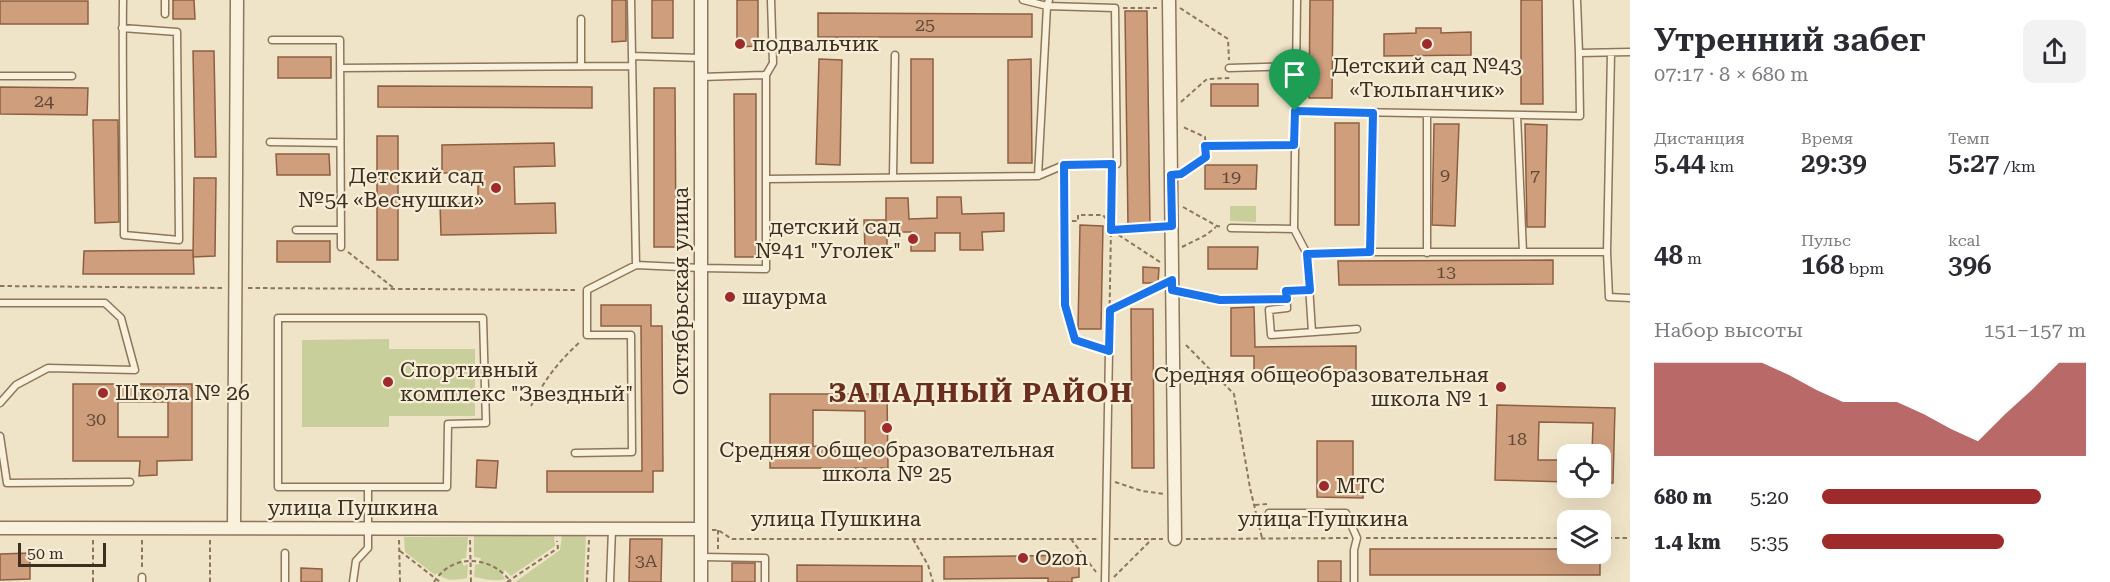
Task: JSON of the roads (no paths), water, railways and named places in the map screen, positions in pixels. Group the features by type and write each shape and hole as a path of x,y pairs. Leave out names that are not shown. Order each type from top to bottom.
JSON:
{"street":[{"path":"234,528 237,0"},
{"name":"Октябрьская улица","path":"700,582 701,0"},
{"path":"1169,4 1175,538"},
{"name":"улица Пушкина","path":"0,528 701,530"}],"lane":[{"path":"122,28 177,32 179,240 124,235 122,28 123,0"},
{"path":"165,0 165,14"},
{"path":"631,0 636,265"},
{"path":"575,453 632,452 631,335 587,335 587,290 636,265 766,269 766,75 773,63 771,0"},
{"path":"767,179 1038,176 1064,165 1117,164 1115,8 1023,0"},
{"path":"1297,0 1294,229 1307,254 1312,333"},
{"path":"1295,111 1580,116 1577,0"},
{"path":"1038,176 1048,3"},
{"path":"580,66 581,19"},
{"path":"272,40 340,40 341,247"},
{"path":"1579,52 1630,52"},
{"path":"1611,53 1606,252 1609,297 1630,298"},
{"path":"893,176 895,55"},
{"path":"632,56 701,58"},
{"path":"340,68 632,66"},
{"path":"1229,68 1295,66"},
{"path":"701,77 766,75"},
{"path":"0,76 72,76"},
{"path":"1370,252 1373,113"},
{"path":"1427,114 1427,254"},
{"path":"1517,115 1523,252"},
{"path":"270,142 340,143"},
{"path":"1236,146 1294,145"},
{"path":"1064,165 1065,305 1075,340 1109,351 1107,582"},
{"path":"1231,228 1294,229"},
{"path":"296,230 341,230"},
{"path":"1307,254 1606,252"},
{"path":"1310,290 1286,291 1287,308 1269,310 1271,335 1357,330"},
{"path":"0,303 105,303 121,318 135,370 48,368 16,386 0,403"},
{"path":"278,318 483,318 486,423 448,424 447,487 368,487 278,487 278,318"},
{"path":"0,436 8,483 129,482"},
{"path":"353,582 356,561 368,548 368,487"},
{"path":"1269,513 1346,513 1357,538 1354,550 1354,582"},
{"path":"610,582 612,529"},
{"path":"285,553 285,582"},
{"path":"700,557 765,558 765,582"}],"place":[{"name":"подвальчик","path":"740,44"},
{"name":"Детский сад №43 «Тюльпанчик»","path":"1427,44"},
{"name":"Детский сад №54 «Веснушки»","path":"496,188"},
{"name":"детский сад №41 \"Уголек\"","path":"913,239"},
{"name":"шаурма","path":"730,297"},
{"name":"Спортивный комплекс \"Звездный\"","path":"388,382"},
{"name":"Средняя общеобразовательная школа № 1","path":"1501,387"},
{"name":"Школа № 26","path":"103,393"},
{"name":"Средняя общеобразовательная школа № 25","path":"887,428"},
{"name":"МТС","path":"1324,486"},
{"name":"Ozon","path":"1023,558"}],"district":[{"name":"ЗАПАДНЫЙ РАЙОН","path":"981,393"}]}
